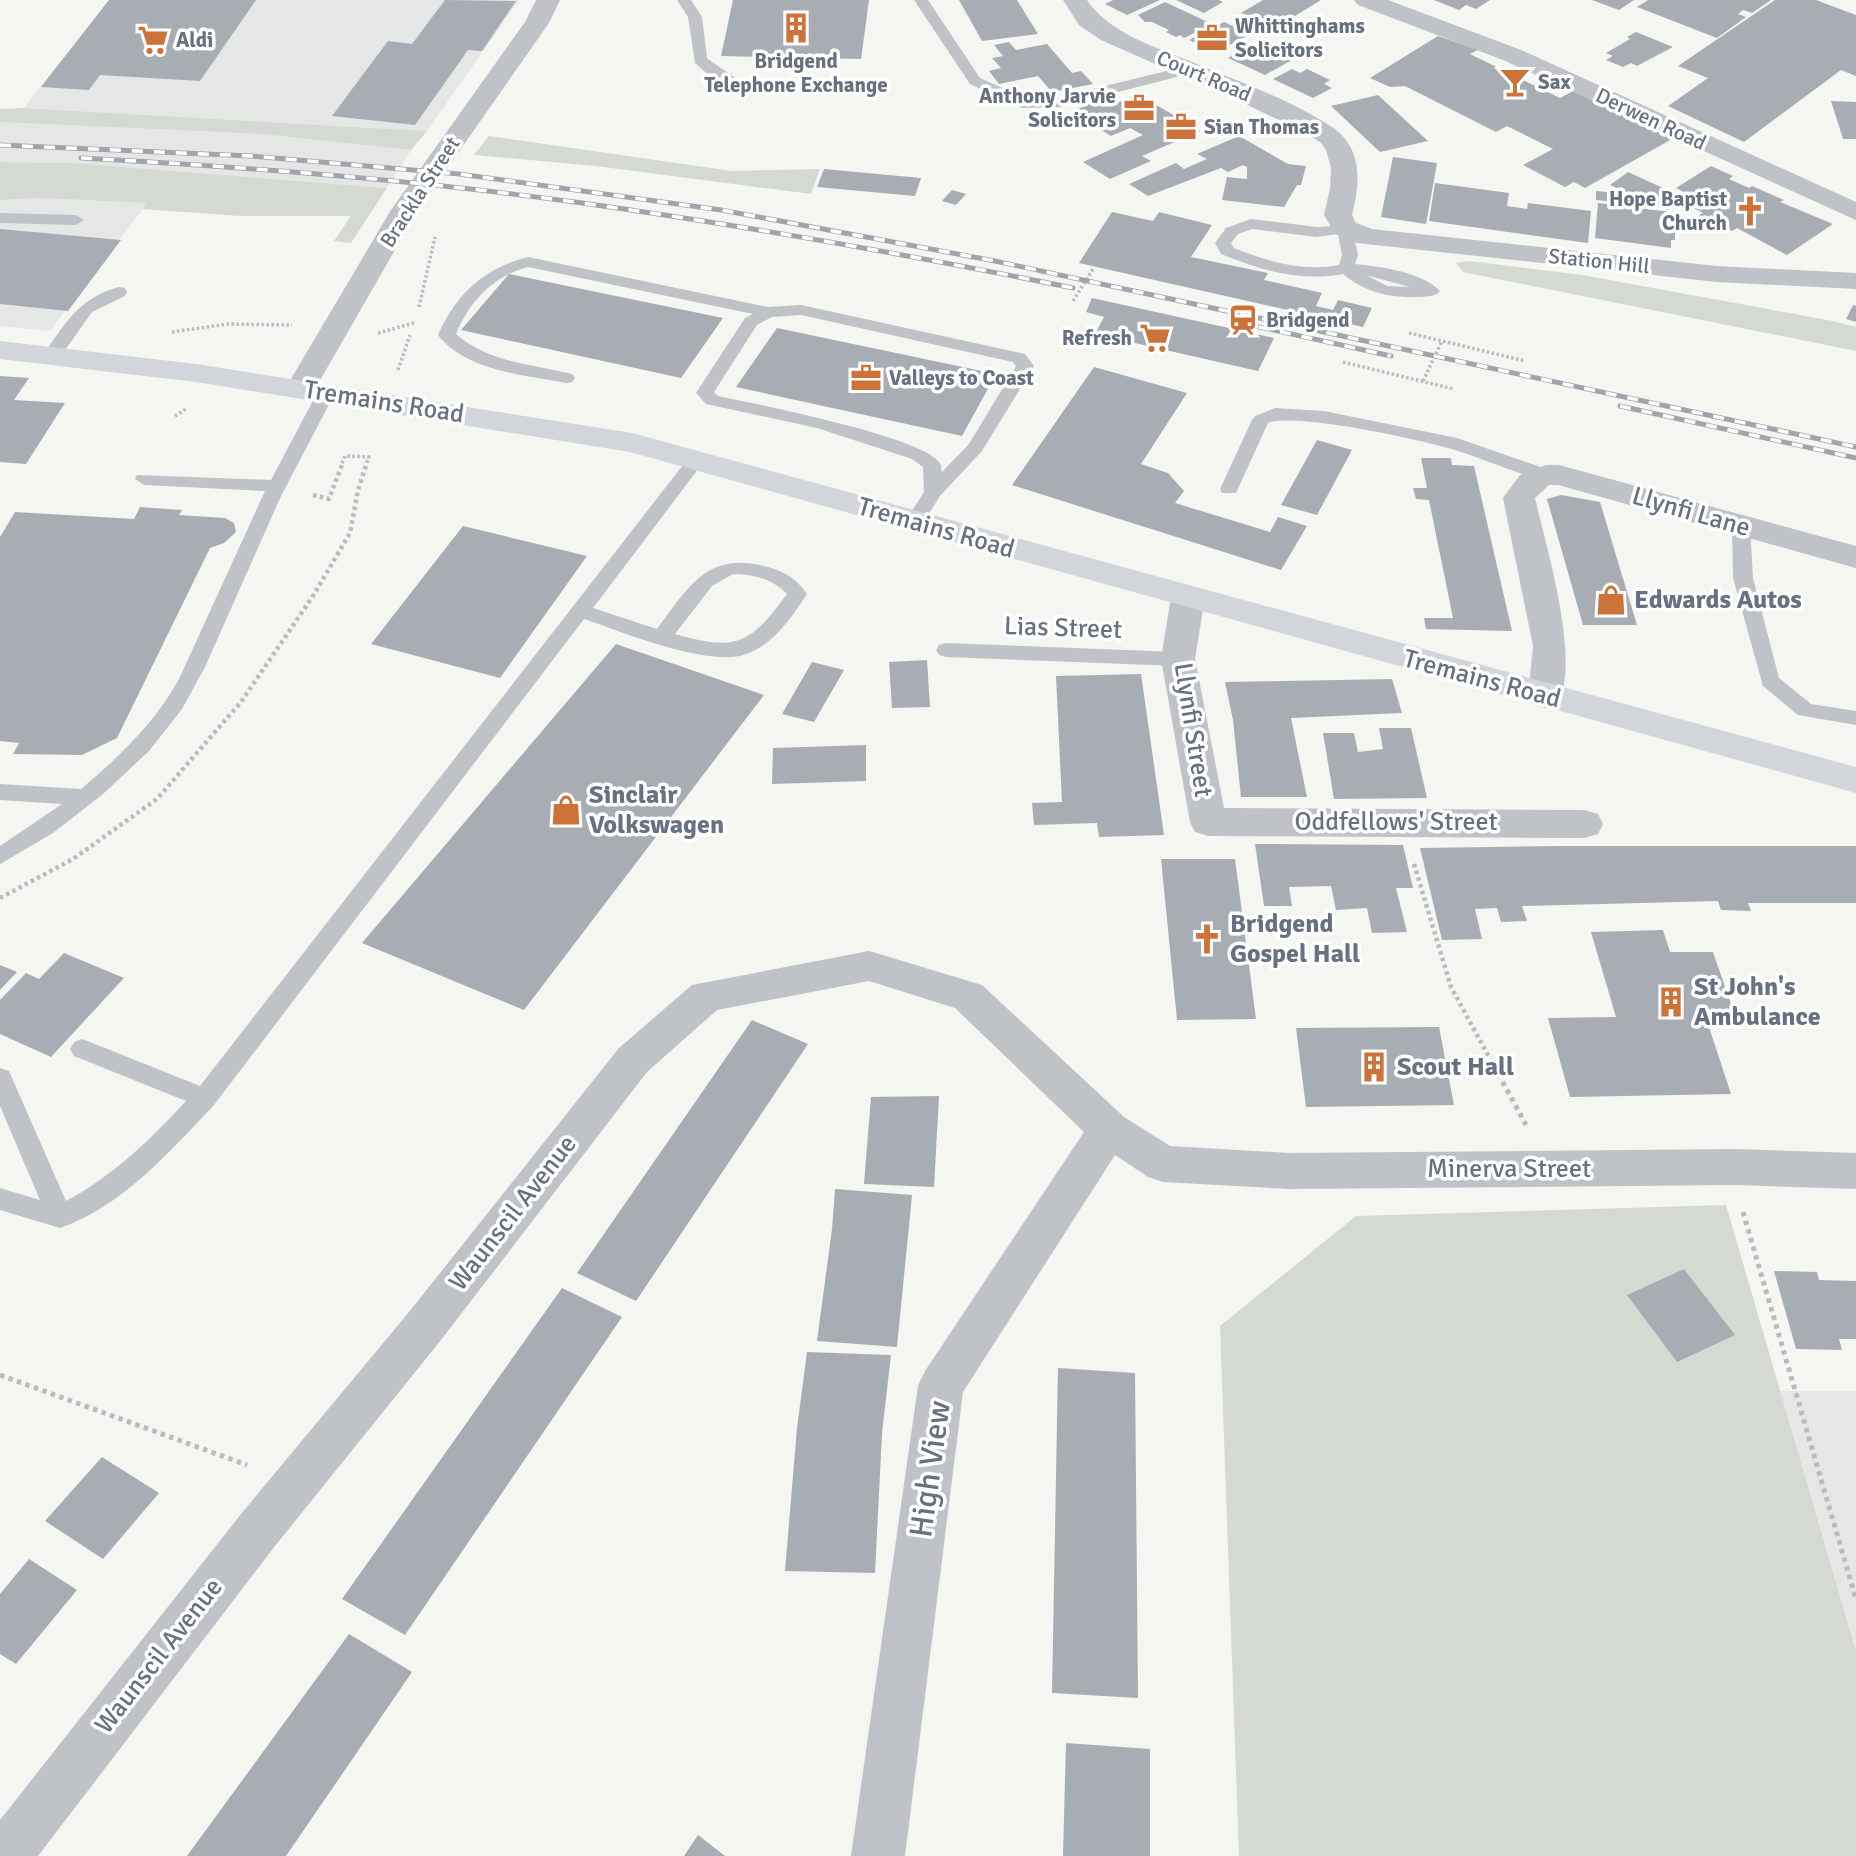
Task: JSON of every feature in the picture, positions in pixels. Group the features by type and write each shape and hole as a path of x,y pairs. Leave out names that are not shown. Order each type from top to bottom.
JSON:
{"main road":[{"name":"Tremains Road","path":"0,350 195,373 632,443 1856,780"}],"street":[{"name":"Brackla Street","path":"313,391 402,215 537,23 548,0"},
{"name":"Court Road","path":"1074,0 1088,20 1110,35 1274,107 1318,129 1335,143 1343,162 1345,180 1338,215 1345,228"},
{"name":"Derwen Road","path":"1366,0 1513,55 1856,212"},
{"name":"Station Hill","path":"1345,228 1367,237 1717,274 1856,281"},
{"name":"Llynfi Lane","path":"1535,478 1559,475 1741,526 1855,562"},
{"path":"1535,478 1519,498 1550,646 1545,696"},
{"name":"Llynfi Street","path":"1188,597 1178,659 1208,822"},
{"name":"Oddfellows' Street","path":"1208,822 1585,824"},
{"name":"Waunscil Avenue","path":"5,1856 297,1482 425,1326 633,1060 706,996 869,966 968,996 1109,1129 1163,1164"},
{"name":"High View","path":"878,1856 941,1387 1109,1129"},
{"name":"Minerva Street","path":"1163,1164 1290,1171 1729,1168 1856,1171"}],"lane":[{"path":"684,0 695,17 700,60 725,80 740,87"},
{"path":"921,0 975,81 1027,105 1060,102 1187,70"},
{"path":"0,218 76,220"},
{"path":"1251,224 1317,232 1345,228 1350,255 1346,268 1322,275 1277,268 1227,251 1223,243 1232,231 1251,224"},
{"path":"566,378 485,359 458,346 447,335 452,321 489,276 511,264 528,262 768,312 801,310 1019,358 1025,366 976,447 933,492 915,522"},
{"path":"52,356 81,311 99,297 119,292"},
{"path":"768,312 751,322 705,393 712,400 821,423 918,455 932,465 933,492"},
{"path":"0,856 27,842 83,797 143,744 174,705 197,666 313,391"},
{"path":"1229,489 1261,420 1275,414 1324,417 1457,444 1535,478"},
{"path":"0,1199 60,1217 93,1199 148,1158 205,1098 696,460"},
{"path":"144,479 275,486"},
{"path":"1741,526 1743,578 1770,681 1805,710 1856,718"},
{"path":"580,611 716,651 737,651 755,642 772,626 797,594 792,585 757,569 738,565 721,569 705,581 663,635"},
{"name":"Lias Street","path":"946,650 1178,659"},
{"path":"0,792 83,797"},
{"path":"82,1049 205,1098"},
{"path":"0,1078 60,1217"}],"path":[{"path":"402,215 437,227 418,310"},
{"path":"1073,301 1093,269"},
{"path":"370,335 414,323 388,402"},
{"path":"1409,333 1525,361"},
{"path":"1423,380 1442,341"},
{"path":"1343,362 1454,389"},
{"path":"0,898 73,859 157,799 241,702 313,596 350,533 358,490 369,457 345,456 329,499 313,497 316,487"},
{"path":"1401,821 1451,988 1550,1169"},
{"path":"1729,1168 1856,1599"},
{"path":"0,1375 297,1482"}],"shaded area":[{"path":"109,0 519,0 427,131 24,108"},
{"path":"24,108 427,131 411,150 260,134 0,122 0,109"},
{"path":"0,122 260,134 411,150 387,188 73,163 0,162"},
{"path":"489,136 732,171 820,169 811,194 596,166 474,155"},
{"path":"0,162 73,163 387,188 351,243 334,241 351,216 240,216 142,209 146,203 39,198 0,200"},
{"path":"39,198 147,203 50,331 0,326 0,200"},
{"path":"1469,261 1582,275 1833,321 1856,327 1856,351 1463,272 1456,263"},
{"path":"1726,1205 1856,1651 1856,1856 1239,1856 1220,1326 1356,1216"},
{"path":"1780,1391 1856,1391 1856,1650"}],"building":[{"name":"Aldi","path":"109,0 256,0 200,81 100,75 89,90 41,87"},
{"path":"445,0 516,1 482,51 468,50 415,125 332,116 388,41 412,44"},
{"name":"Bridgend Telephone Exchange","path":"733,0 869,0 861,59 721,56"},
{"path":"959,0 1017,0 1038,34 982,41"},
{"path":"1113,0 1160,0 1127,15 1105,4"},
{"path":"1176,0 1219,0 1223,2 1204,13"},
{"path":"1263,0 1321,0 1277,27 1241,13"},
{"path":"1434,0 1490,0 1476,9 1466,5 1459,10"},
{"path":"1592,0 1634,0 1619,10"},
{"path":"1648,0 1771,0 1752,13 1743,10 1738,14 1746,17 1717,38 1637,7"},
{"path":"1775,0 1816,0 1856,15 1856,76 1841,70 1744,142 1668,106 1708,78 1678,66"},
{"path":"1165,2 1212,24 1184,38 1166,32 1169,30 1152,22 1145,22 1138,15"},
{"path":"1224,22 1250,34 1215,53 1189,40"},
{"path":"1636,32 1673,47 1637,66 1631,63 1623,67 1606,60 1613,56 1606,53 1630,39 1627,37"},
{"path":"1438,36 1478,50 1470,54 1560,98 1573,91 1672,139 1585,188 1574,182 1565,187 1523,165 1553,149 1507,126 1496,132 1405,86 1390,87 1370,78"},
{"path":"1009,42 1016,50 1047,44 1072,73 1081,71 1093,84 1052,92 1038,76 999,84 989,71 1001,68 992,58 1003,56 994,45"},
{"path":"1255,43 1292,60 1265,75 1228,58"},
{"path":"1292,69 1300,73 1307,69 1330,80 1324,84 1332,88 1313,98 1273,79"},
{"path":"1138,94 1200,131 1142,156 1151,161 1110,179 1083,162 1143,135 1130,128 1111,136 1098,128 1118,120 1112,116 1091,124 1071,112 1097,101 1107,107"},
{"path":"1378,95 1428,141 1380,152 1331,106"},
{"path":"1831,101 1856,102 1856,139 1843,139"},
{"path":"1239,136 1288,164 1306,166 1301,185 1297,185 1284,207 1222,200 1227,177 1247,179 1247,167 1243,165 1228,172 1221,168 1148,196 1129,184 1176,163 1184,169 1207,159 1197,154"},
{"path":"1393,157 1437,163 1426,224 1381,217"},
{"name":"Hope Baptist Church","path":"1711,166 1733,176 1729,179 1749,188 1752,186 1784,200 1780,202 1833,224 1787,255 1737,228 1732,231 1699,215 1703,213 1688,205 1698,199 1676,188"},
{"path":"824,169 921,178 915,196 817,187"},
{"path":"1628,172 1685,198 1667,210 1610,185"},
{"path":"1435,183 1509,193 1507,206 1527,209 1528,203 1591,211 1588,243 1429,221"},
{"path":"952,190 966,194 956,205 942,201"},
{"path":"1596,191 1630,194 1635,197 1636,204 1596,200"},
{"path":"1598,203 1671,212 1672,217 1675,217 1675,240 1671,240 1671,248 1595,238"},
{"path":"1112,212 1153,221 1159,212 1212,225 1191,257 1268,273 1264,280 1322,293 1316,306 1333,310 1338,300 1372,308 1363,327 1079,263"},
{"path":"0,229 121,240 68,311 0,304"},
{"path":"509,274 723,318 681,378 461,330"},
{"path":"1092,298 1274,338 1258,371 1095,334 1104,317 1086,312"},
{"path":"1853,305 1856,306 1856,322 1846,319"},
{"path":"777,328 996,374 962,436 736,387"},
{"path":"1094,367 1187,393 1141,464 1168,473 1184,491 1175,503 1270,532 1278,517 1307,526 1281,570 1012,485"},
{"path":"0,376 29,378 14,400 65,403 26,464 0,462"},
{"path":"1317,440 1352,450 1317,515 1281,505"},
{"path":"1421,458 1451,458 1452,465 1474,466 1512,631 1426,629 1424,618 1453,618 1429,500 1416,499 1413,488 1427,488"},
{"path":"1561,495 1600,502 1637,625 1583,625 1547,499"},
{"path":"140,507 182,510 179,515 225,518 234,523 236,532 224,543 210,548 117,738 82,755 13,754 19,743 0,741 0,537 15,512 134,519"},
{"path":"463,526 587,556 500,678 371,644"},
{"path":"616,644 764,695 524,1010 362,943"},
{"path":"927,660 930,707 892,708 889,662"},
{"path":"812,662 844,670 814,722 782,714"},
{"path":"1141,674 1164,835 1099,837 1097,823 1034,825 1032,803 1062,802 1056,676"},
{"path":"1392,679 1402,713 1291,718 1307,797 1241,797 1233,720 1225,682"},
{"path":"1379,728 1411,728 1427,798 1334,799 1323,733 1354,733 1358,752 1383,749"},
{"path":"866,745 866,781 772,784 773,748"},
{"path":"1255,844 1403,845 1413,888 1396,888 1407,932 1372,933 1367,908 1336,910 1331,886 1289,887 1292,906 1264,906"},
{"path":"1856,846 1856,903 1748,903 1751,911 1721,910 1718,901 1522,906 1527,921 1501,922 1497,908 1475,909 1482,939 1442,940 1420,848"},
{"name":"Bridgend Gospel Hall","path":"1161,859 1235,859 1256,1019 1177,1020"},
{"name":"St John's Ambulance","path":"1663,930 1670,952 1713,952 1739,1027 1709,1027 1731,1094 1570,1097 1548,1018 1616,1017 1591,932"},
{"path":"64,953 124,978 51,1057 0,1034 0,1000 26,973 39,979"},
{"path":"0,965 17,972 0,990"},
{"path":"752,1020 808,1044 636,1301 577,1273"},
{"name":"Scout Hall","path":"1439,1027 1454,1105 1306,1107 1296,1028"},
{"path":"939,1096 934,1187 864,1184 871,1097"},
{"path":"835,1189 912,1195 897,1347 817,1341"},
{"path":"1684,1269 1735,1335 1677,1362 1627,1295"},
{"path":"1774,1271 1817,1272 1819,1280 1856,1281 1856,1339 1839,1339 1842,1350 1796,1349"},
{"path":"562,1288 622,1317 405,1635 342,1599"},
{"path":"807,1352 891,1355 882,1433 875,1573 785,1571 797,1428"},
{"path":"1058,1368 1135,1373 1138,1698 1052,1693"},
{"path":"102,1457 159,1493 103,1559 45,1521"},
{"path":"29,1559 77,1590 16,1664 0,1654 0,1594"},
{"path":"349,1634 412,1672 286,1856 187,1856"},
{"path":"1066,1743 1150,1749 1150,1856 1063,1856"},
{"path":"698,1835 725,1856 684,1856"}],"railway":[{"path":"0,145 251,156 459,174 721,210 995,261 1856,447"},
{"path":"81,158 332,175 520,195 767,231 1073,288"},
{"path":"1237,322 1391,356"},
{"path":"1620,406 1856,458"}],"place":[{"name":"Bridgend Telephone Exchange","path":"796,28"},
{"name":"Whittinghams Solicitors","path":"1212,38"},
{"name":"Aldi","path":"153,40"},
{"name":"Sax","path":"1515,82"},
{"name":"Anthony Jarvie Solicitors","path":"1139,108"},
{"name":"Sian Thomas","path":"1181,127"},
{"name":"Hope Baptist Church","path":"1750,211"},
{"name":"Bridgend","path":"1243,320"},
{"name":"Refresh","path":"1155,338"},
{"name":"Valleys to Coast","path":"866,378"},
{"name":"Edwards Autos","path":"1611,600"},
{"name":"Sinclair Volkswagen","path":"566,810"},
{"name":"Bridgend Gospel Hall","path":"1207,939"},
{"name":"St John's Ambulance","path":"1671,1002"},
{"name":"Scout Hall","path":"1374,1067"}]}
